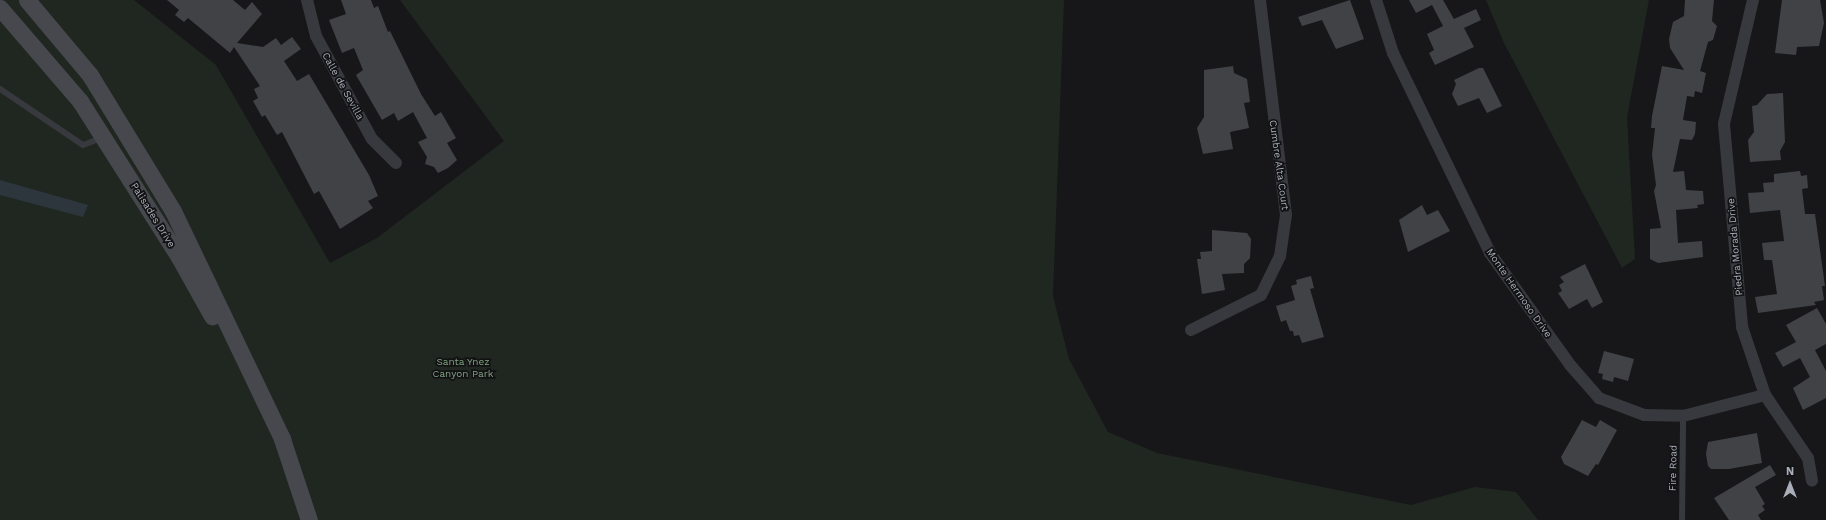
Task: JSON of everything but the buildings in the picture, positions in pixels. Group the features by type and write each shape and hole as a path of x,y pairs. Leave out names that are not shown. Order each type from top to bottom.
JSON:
{"street":[{"name":"Palisades Drive","path":"27,0 90,75 173,211 282,439 309,520"},
{"name":"Calle de Sevilla","path":"307,0 320,43 372,139 396,163"},
{"name":"Cumbre Alta Court","path":"1191,330 1261,295 1280,256 1286,215 1260,0"},
{"name":"Monte Hermoso Drive","path":"1376,0 1393,53 1462,199 1490,253 1547,334 1599,398 1644,414 1683,416 1765,395"},
{"name":"Piedra Morada Drive","path":"1754,0 1724,124 1742,327 1765,395 1808,458 1812,481"},
{"name":"Palisades Drive","path":"1,10 80,101 104,137 179,257 282,439"}],"lane":[{"path":"0,89 83,145 104,137"},
{"name":"Fire Road","path":"1682,520 1683,416"}],"green space":[{"name":"Santa Ynez Canyon Park","path":"0,0 134,0 216,65 330,263 377,238 504,141 400,0 1064,0 1053,296 1069,359 1108,432 1157,453 1411,505 1475,487 1516,492 1538,520 0,520"},
{"path":"1486,0 1649,0 1627,117 1635,259 1622,268 1504,43"}],"shaded area":[{"path":"0,180 88,205 83,217 0,195"}]}
